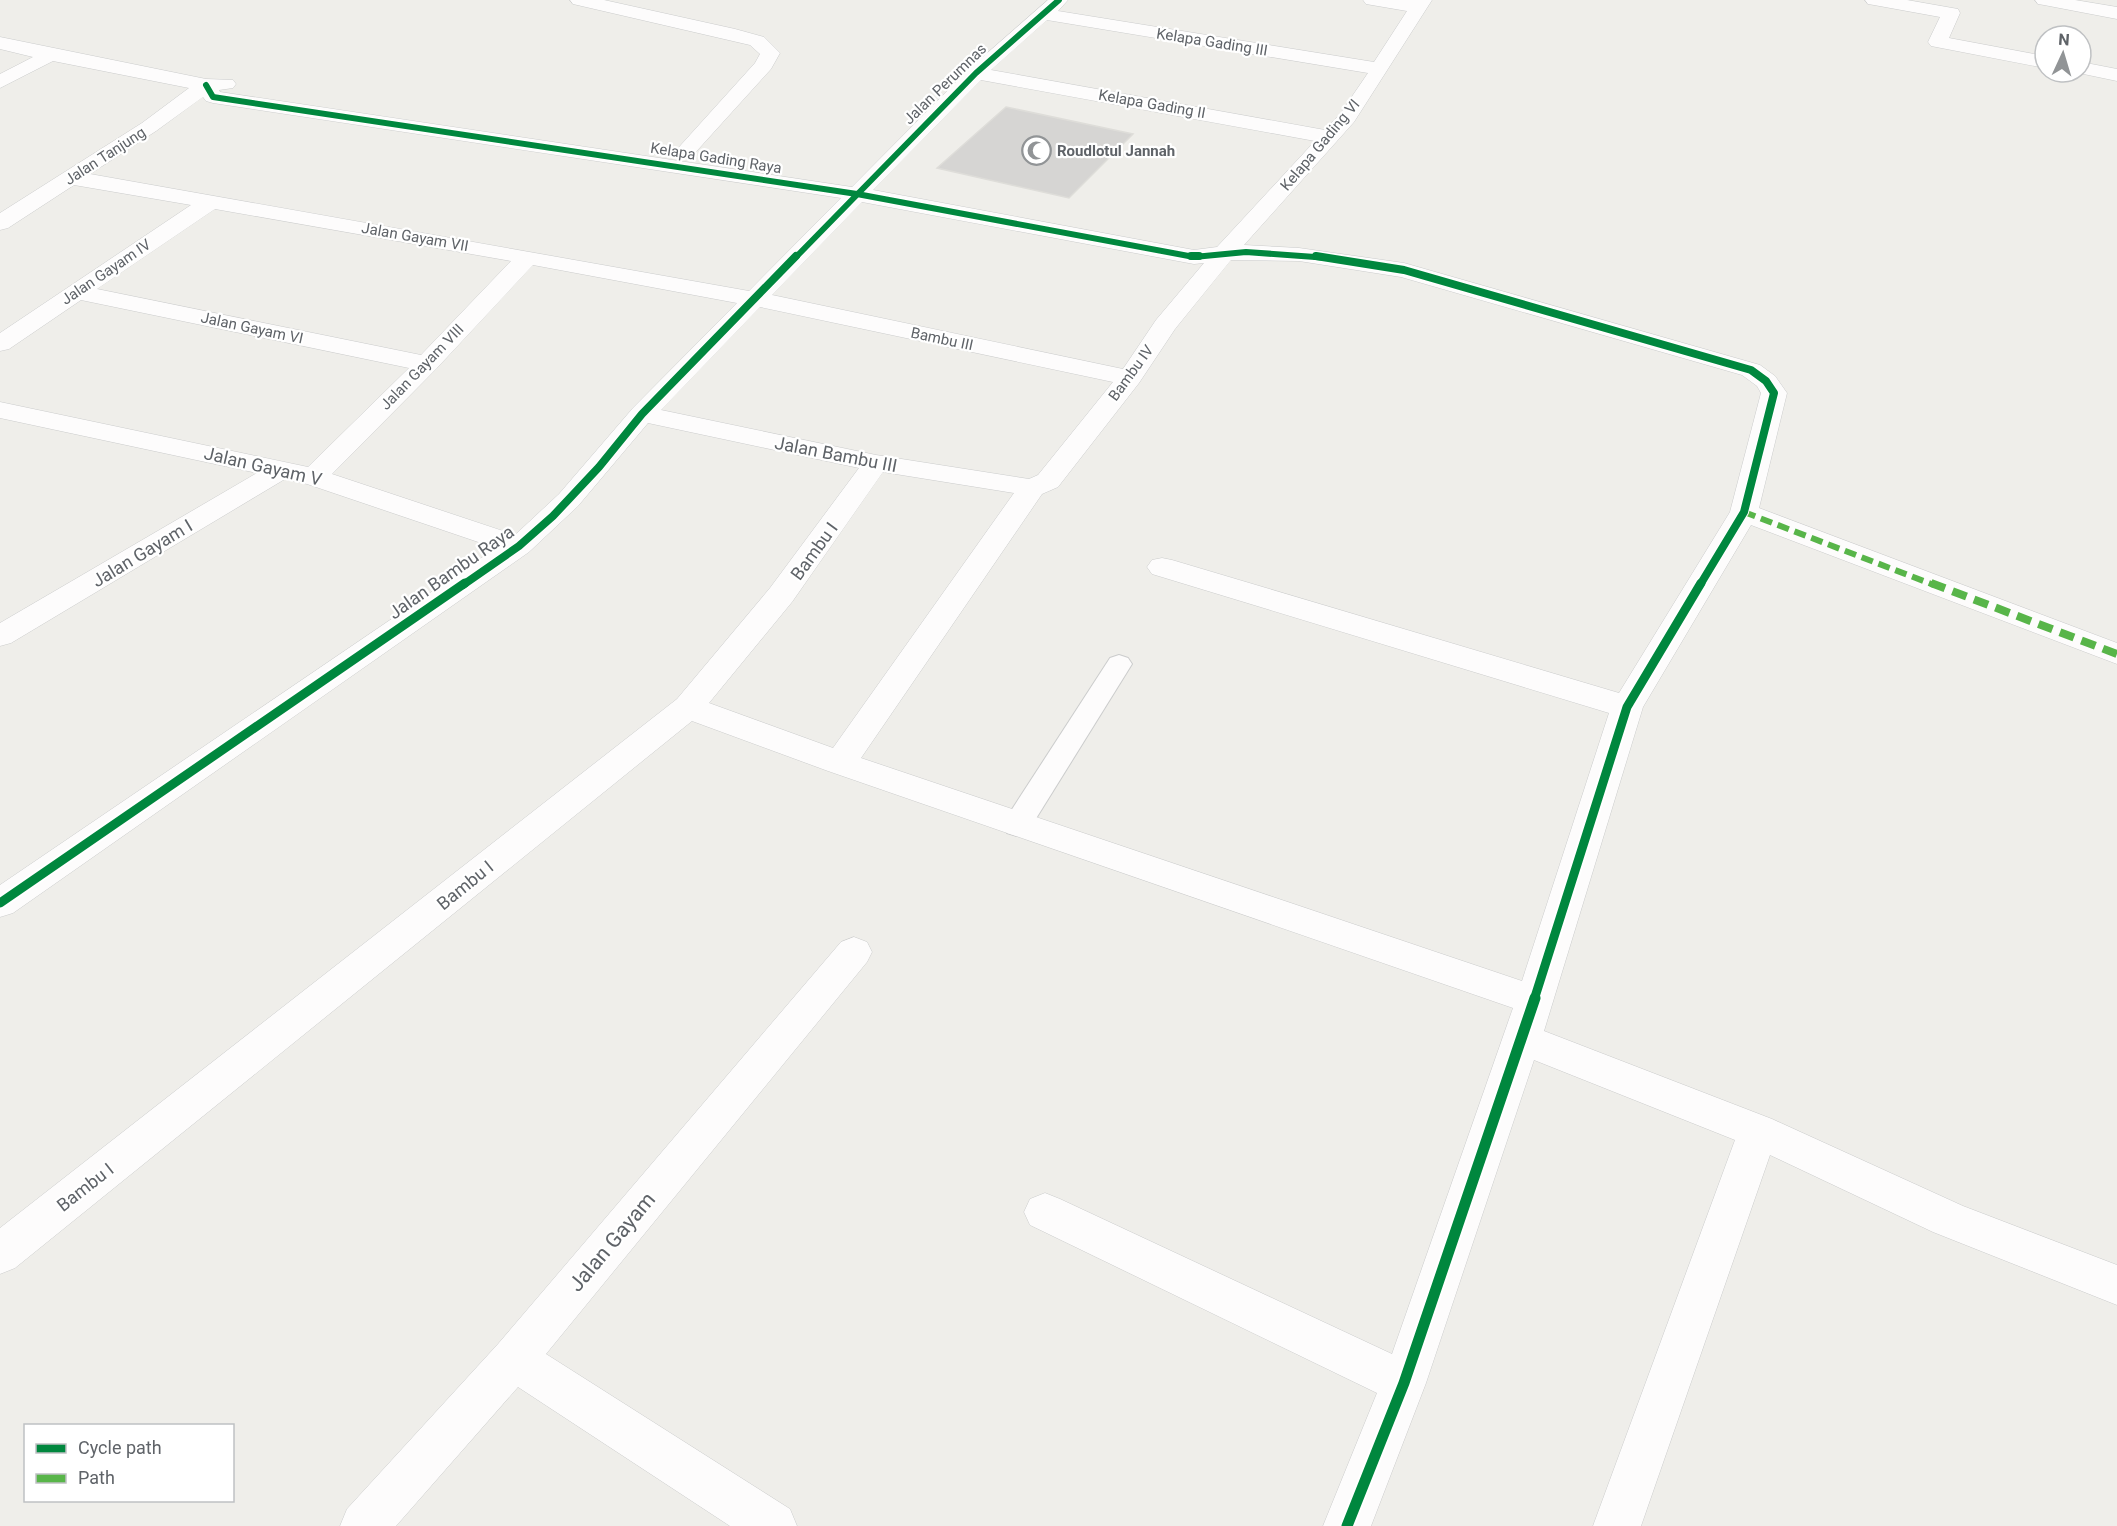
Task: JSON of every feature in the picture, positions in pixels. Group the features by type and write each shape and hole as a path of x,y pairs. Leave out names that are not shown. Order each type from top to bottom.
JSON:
{"street":[{"path":"579,0 757,41 770,53 764,65 687,150"},
{"path":"1372,0 1420,3"},
{"path":"1874,0 1953,6 1938,42 2033,60"},
{"path":"2044,0 2117,12"},
{"name":"Kelapa Gading VI","path":"1226,251 1347,118 1420,3"},
{"name":"Kelapa Gading III","path":"1053,4 1380,69"},
{"name":"Jalan Perumnas","path":"865,186 976,73 1053,4"},
{"path":"0,43 206,85"},
{"path":"0,82 50,55"},
{"path":"2093,70 2117,75"},
{"name":"Kelapa Gading II","path":"976,73 1328,137"},
{"name":"Kelapa Gading Raya","path":"1034,206 865,186 225,99 213,97 206,85 239,84 687,150 865,186 1194,257 1226,251"},
{"name":"Jalan Tanjung","path":"0,223 73,178 206,85"},
{"name":"Jalan Gayam VII","path":"73,178 528,257 755,300"},
{"name":"Jalan Bambu Raya","path":"0,903 519,546 567,504 642,414 865,186"},
{"name":"Jalan Gayam IV","path":"0,344 212,201"},
{"path":"1161,229 1207,239 1226,251 1346,260 1404,270 1751,370 1766,381 1774,393 1744,512 1627,706 1522,1039 1404,1383 1347,1526"},
{"name":"Bambu IV","path":"840,763 1032,488 1048,481 1130,378 1165,325 1226,251"},
{"name":"Jalan Gayam VIII","path":"315,477 427,364 528,257"},
{"name":"Jalan Gayam VI","path":"76,292 427,364"},
{"name":"Bambu III","path":"755,300 1130,378"},
{"name":"Jalan Gayam V","path":"0,410 315,477 519,546"},
{"name":"Jalan Bambu III","path":"642,414 876,463 1032,488"},
{"name":"Bambu I","path":"0,1254 688,707 781,595 876,463"},
{"name":"Jalan Gayam I","path":"0,636 283,469"},
{"path":"1744,512 2117,654"},
{"path":"1162,567 1627,706"},
{"path":"688,707 1017,825 1533,1000"},
{"name":"Jalan Gayam","path":"364,1526 514,1359 854,952"},
{"path":"1522,1039 1758,1131 1948,1219 2117,1285"},
{"path":"1617,1526 1758,1131"},
{"path":"1045,1212 1404,1383"},
{"path":"514,1359 773,1526"}],"lane":[{"path":"1017,825 1119,664"}],"building":[{"name":"Roudlotul Jannah","path":"1006,107 1133,134 1069,198 937,168"}],"marked path":[{"path":"1744,512 2117,654"}],"cycle path":[{"path":"0,903 519,546 569,500 642,414 976,73 1059,0"},
{"path":"206,85 213,97 857,194 1194,257 1246,252 1272,253 1326,257 1404,270 1751,370 1766,381 1774,393 1744,512 1627,707 1522,1039 1404,1383 1347,1526"}],"place":[{"name":"Roudlotul Jannah","path":"1036,151"}]}
